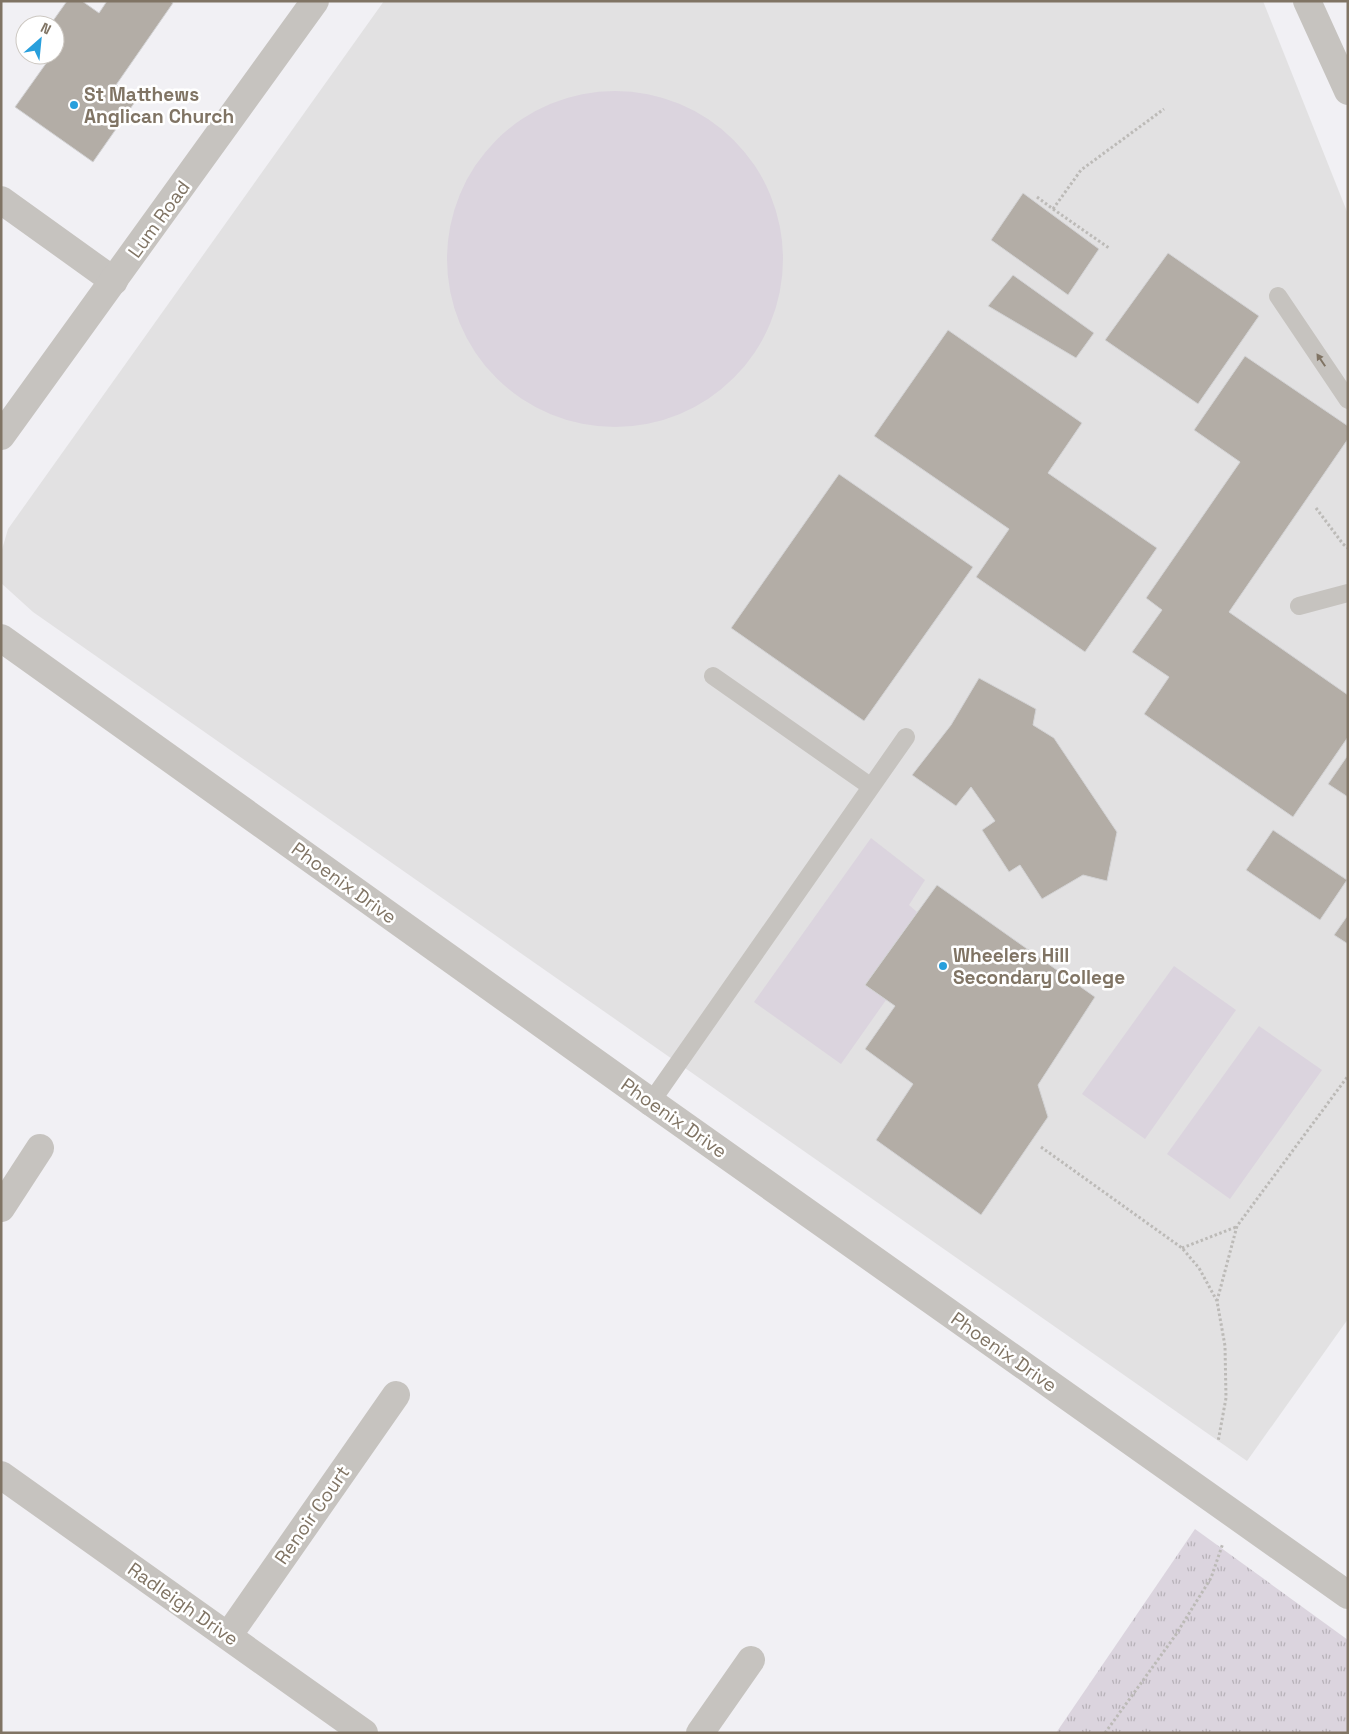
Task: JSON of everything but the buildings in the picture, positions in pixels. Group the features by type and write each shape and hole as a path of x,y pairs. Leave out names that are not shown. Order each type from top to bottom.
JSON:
{"street":[{"name":"Lum Road","path":"1,436 315,1"},
{"path":"1307,1 1348,91"},
{"path":"1,200 114,281"},
{"name":"Phoenix Drive","path":"1,638 650,1102 1348,1595"},
{"path":"1,1208 40,1148"},
{"name":"Renoir Court","path":"228,1636 396,1395"},
{"name":"Radleigh Drive","path":"1,1475 364,1733"},
{"path":"700,1733 751,1660"}],"lane":[{"path":"1278,296 1348,400"},
{"path":"1299,606 1348,592"},
{"path":"713,676 870,786"},
{"path":"650,1102 906,737"}],"path":[{"path":"1053,209 1081,170 1164,109"},
{"path":"1037,197 1109,248"},
{"path":"1316,508 1348,548"},
{"path":"1217,1301 1237,1226 1348,1076"},
{"path":"1041,1147 1182,1248 1200,1268 1217,1301 1225,1346 1226,1398 1218,1442"},
{"path":"1182,1248 1237,1226"},
{"path":"1105,1733 1175,1636 1211,1578 1232,1513"}],"shaded area":[{"name":"Wheelers Hill Secondary College","path":"384,1 1263,1 1348,214 1348,1319 1247,1461 33,612 1,583 1,553 8,529"}],"green space":[{"path":"615,91 648,95 679,104 708,120 734,140 754,166 770,195 779,226 783,259 779,292 770,323 754,352 734,378 708,398 679,414 648,423 615,427 582,423 551,414 522,398 496,378 476,352 460,323 451,292 447,259 451,226 460,195 476,166 496,140 522,120 551,104 582,95"},
{"path":"871,838 925,880 909,905 917,912 865,985 886,1000 841,1064 754,1002"},
{"path":"1174,966 1236,1010 1145,1139 1082,1094"},
{"path":"1259,1026 1322,1070 1230,1199 1167,1154"},
{"path":"1195,1529 1348,1640 1348,1733 1056,1733"}],"place":[{"name":"St Matthews Anglican Church","path":"74,105"},
{"name":"Wheelers Hill Secondary College","path":"943,966"}]}
